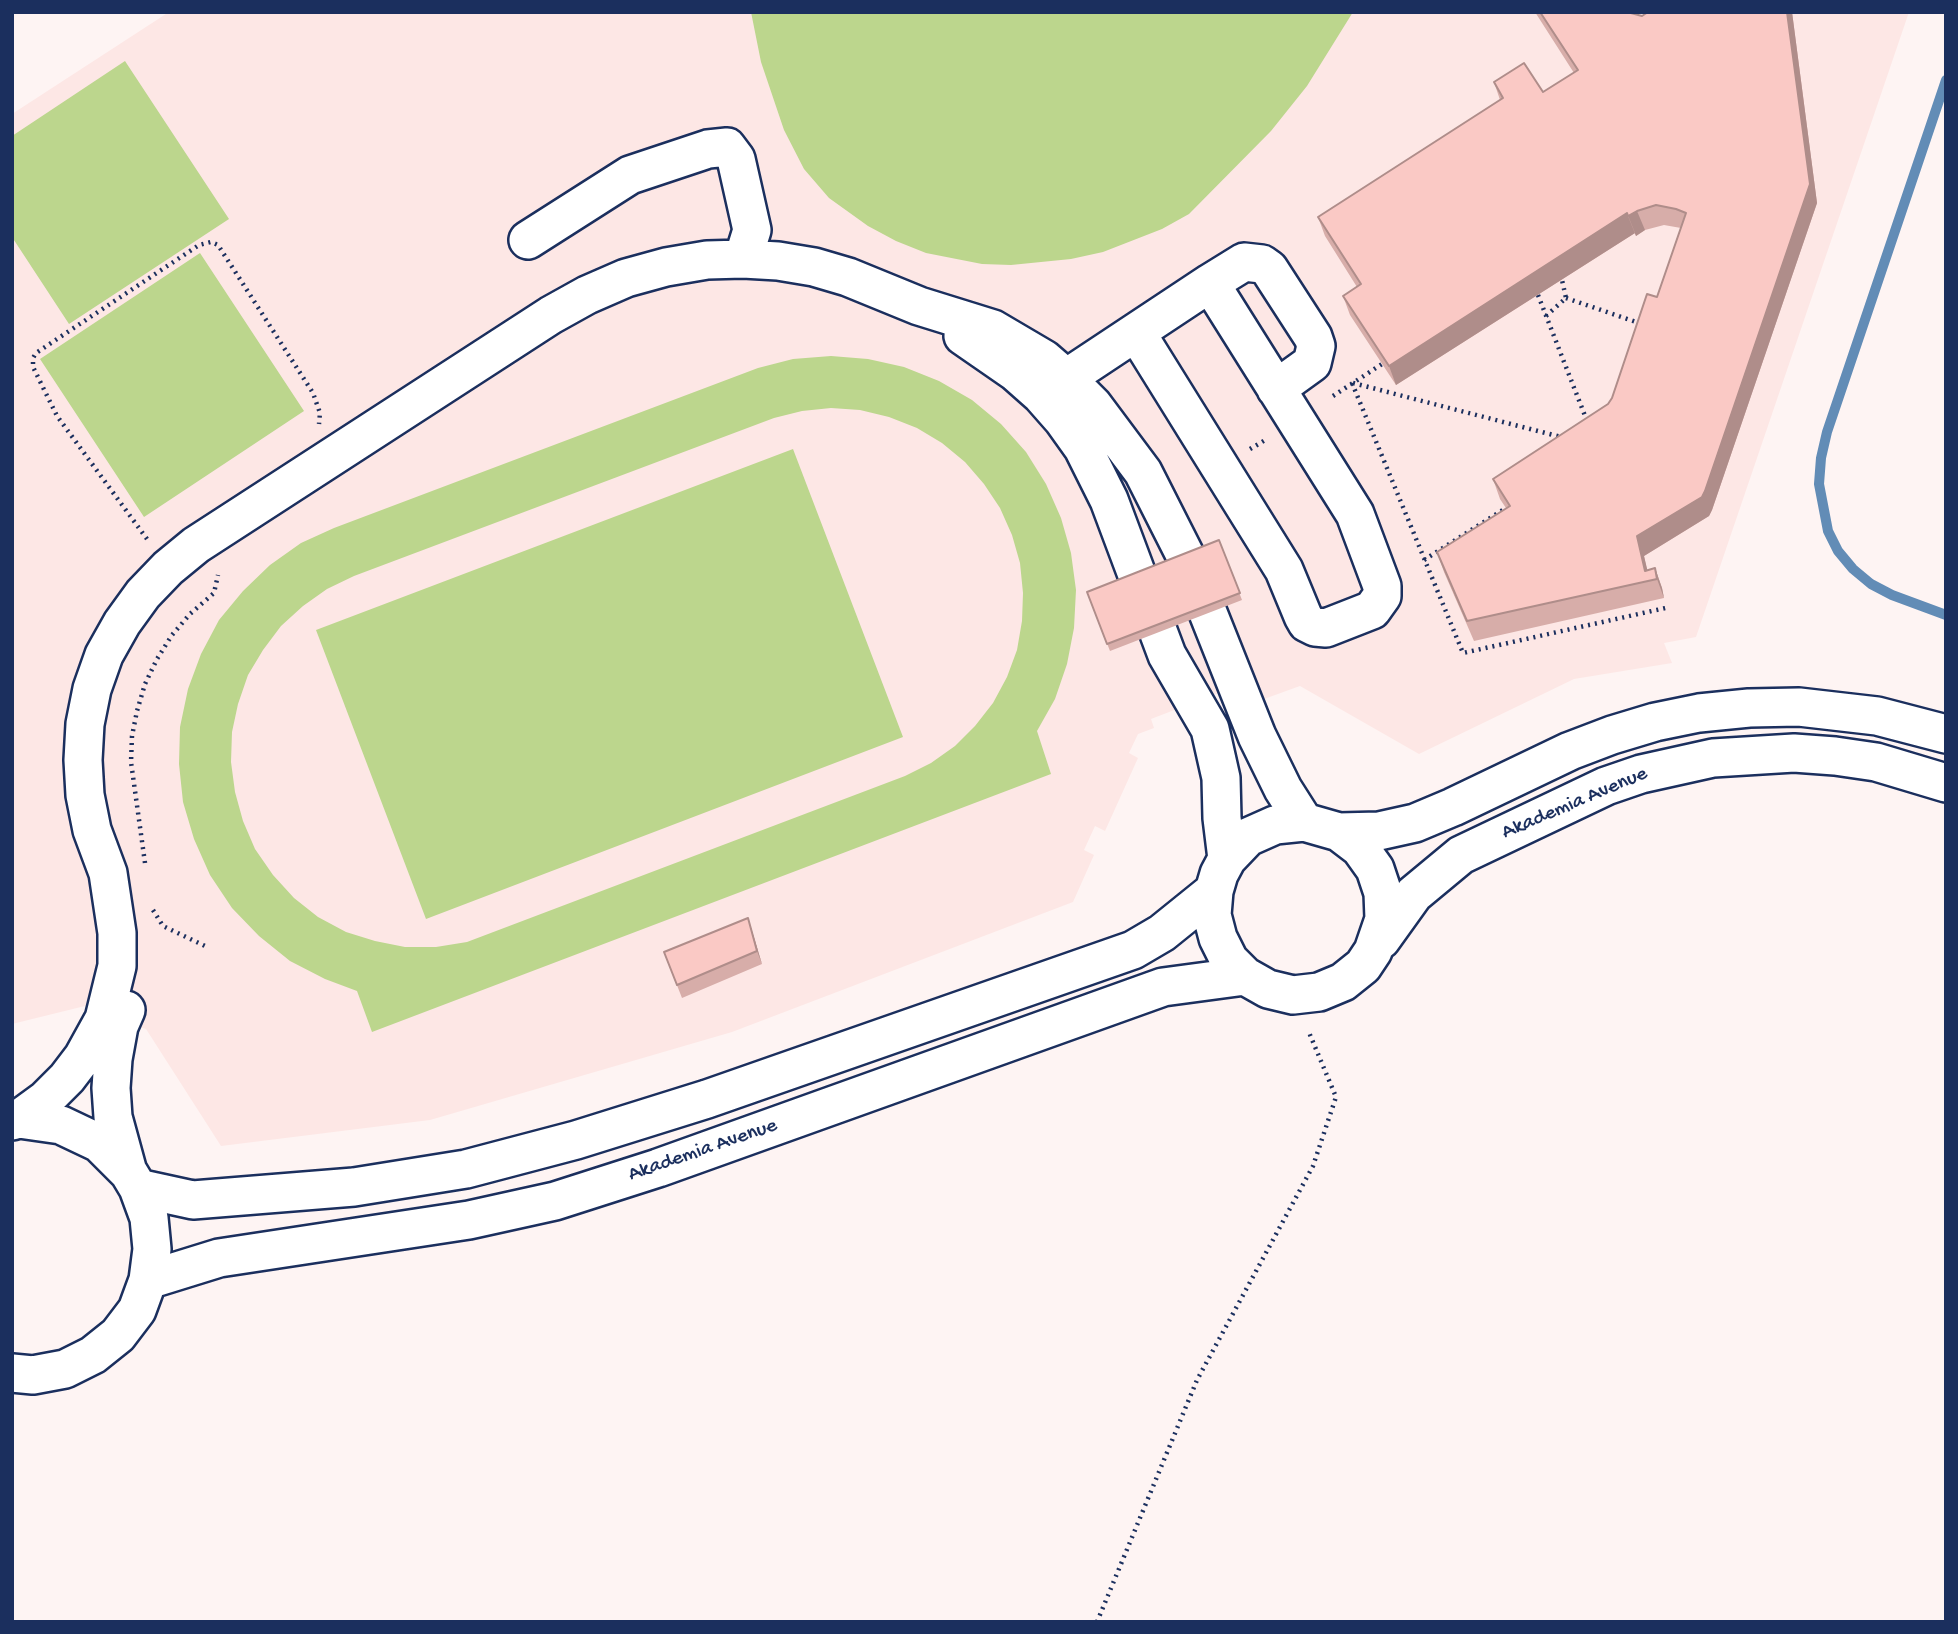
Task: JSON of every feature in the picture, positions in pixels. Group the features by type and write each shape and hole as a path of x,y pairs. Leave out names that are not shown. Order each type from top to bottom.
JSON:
{"street":[{"path":"528,240 630,175 708,149 727,147 736,159 752,230 743,259"},
{"path":"16,1120 45,1100 67,1078 94,1040 104,1019 117,966 117,933 108,873 92,830 85,795 85,724 92,689 104,655 142,594 196,545 551,316 587,295 626,278 666,267 707,260 743,259 814,267 848,277 919,306 993,329 1044,359 1063,420 1083,448 1110,500 1167,654 1210,729 1221,778 1222,818 1221,875 1212,915 1218,938 1229,960 1245,976 1268,989 1293,995 1320,992 1343,982 1363,966 1373,951 1384,919 1383,893 1375,869 1360,848 1339,832"},
{"path":"1053,386 1244,262 1262,264 1269,269 1313,337 1316,346 1312,363 1276,389"},
{"path":"1136,332 1284,570 1303,616 1315,627 1326,628 1373,610 1382,596 1382,586 1355,514 1210,283"},
{"path":"1053,386 1093,405 1143,472 1185,555 1262,747 1283,789 1304,822"},
{"path":"16,1120 61,1125 99,1143 133,1181 193,1200 354,1187 466,1169 707,1099 1133,950 1162,933 1221,875 1248,838 1275,825 1304,822 1339,832 1379,831 1415,823 1601,738 1655,722 1699,713 1749,708 1799,708 1877,716 1946,734"},
{"name":"Akademia Avenue","path":"1373,951 1413,894 1461,855 1606,786 1641,774 1713,758 1794,753 1876,762 1946,783"},
{"path":"19,1381 65,1369 93,1355 118,1335 136,1310 148,1280 152,1249 149,1218 133,1181 113,1117 111,1088 119,1026 137,978 140,944 130,905 108,873"},
{"name":"Akademia Avenue","path":"148,1280 219,1258 469,1220 555,1201 658,1168 1163,987 1245,976"}],"path":[{"path":"168,568 57,416 33,368 36,353 199,246 211,242 218,245 313,393 320,413 317,434 327,461"},
{"path":"1562,279 1566,298"},
{"path":"1538,295 1591,431"},
{"path":"1546,316 1566,298"},
{"path":"1566,298 1650,327"},
{"path":"1562,437 1352,383 1463,653 1670,607"},
{"path":"1424,560 1506,508"},
{"path":"146,866 131,762 137,711 145,684 157,659 190,614 214,593 218,573"},
{"path":"151,905 157,920 163,926 205,946"},
{"path":"1097,1622 1197,1380 1313,1166 1336,1097 1293,995"}],"shaded area":[{"path":"169,12 1909,12 1696,637 1664,643 1672,663 1574,679 1419,754 1300,686 1264,699 1255,679 1151,719 1154,728 1138,734 1129,753 1138,758 1105,831 1095,826 1084,850 1094,855 1073,902 732,1032 430,1120 221,1146 146,1029 140,1027 142,1019 88,998 85,1006 12,1024 12,114"}],"green space":[{"path":"751,12 1353,12 1307,86 1271,131 1189,214 1162,229 1103,252 1071,259 1011,265 982,264 926,253 868,226 829,198 804,169 784,130 761,62"},
{"path":"125,61 229,219 69,324 12,237 12,136"},
{"path":"200,253 304,411 144,517 40,359"},
{"path":"831,356 868,359 904,367 939,381 972,400 1001,424 1026,452 1046,484 1061,518 1071,553 1076,590 1074,628 1067,664 1055,699 1037,731 1051,774 372,1032 357,991 325,979 290,961 259,936 232,908 210,875 194,839 183,802 179,764 180,727 188,689 201,654 219,620 243,591 270,565 301,543 334,528 758,368 793,359","holes":["831,408 860,410 917,428 942,443 965,462 1000,508 1020,563 1023,593 1017,650 993,703 955,746 931,763 905,776 467,942 436,947 405,947 346,932 318,917 294,898 273,875 255,849 243,821 231,762 232,732 248,675 281,626 303,606 327,589 354,576 774,418"]},
{"path":"793,449 903,737 426,919 316,630"}],"building":[{"path":"1540,12 1627,12 1642,16 1648,12 1787,12 1810,184 1705,491 1702,497 1637,536 1645,571 1655,568 1657,579 1467,621 1437,552 1510,506 1493,479 1608,404 1647,294 1657,297 1686,213 1656,205 1628,216 1627,213 1389,366 1343,296 1361,284 1318,217 1503,98 1494,82 1524,63 1543,92 1578,70"},
{"path":"1219,540 1240,593 1107,644 1087,592"},
{"path":"748,918 757,951 677,985 664,952"}],"waterway":[{"path":"1946,80 1827,432 1819,484 1828,531 1838,551 1853,569 1871,584 1892,595 1946,615"}]}
